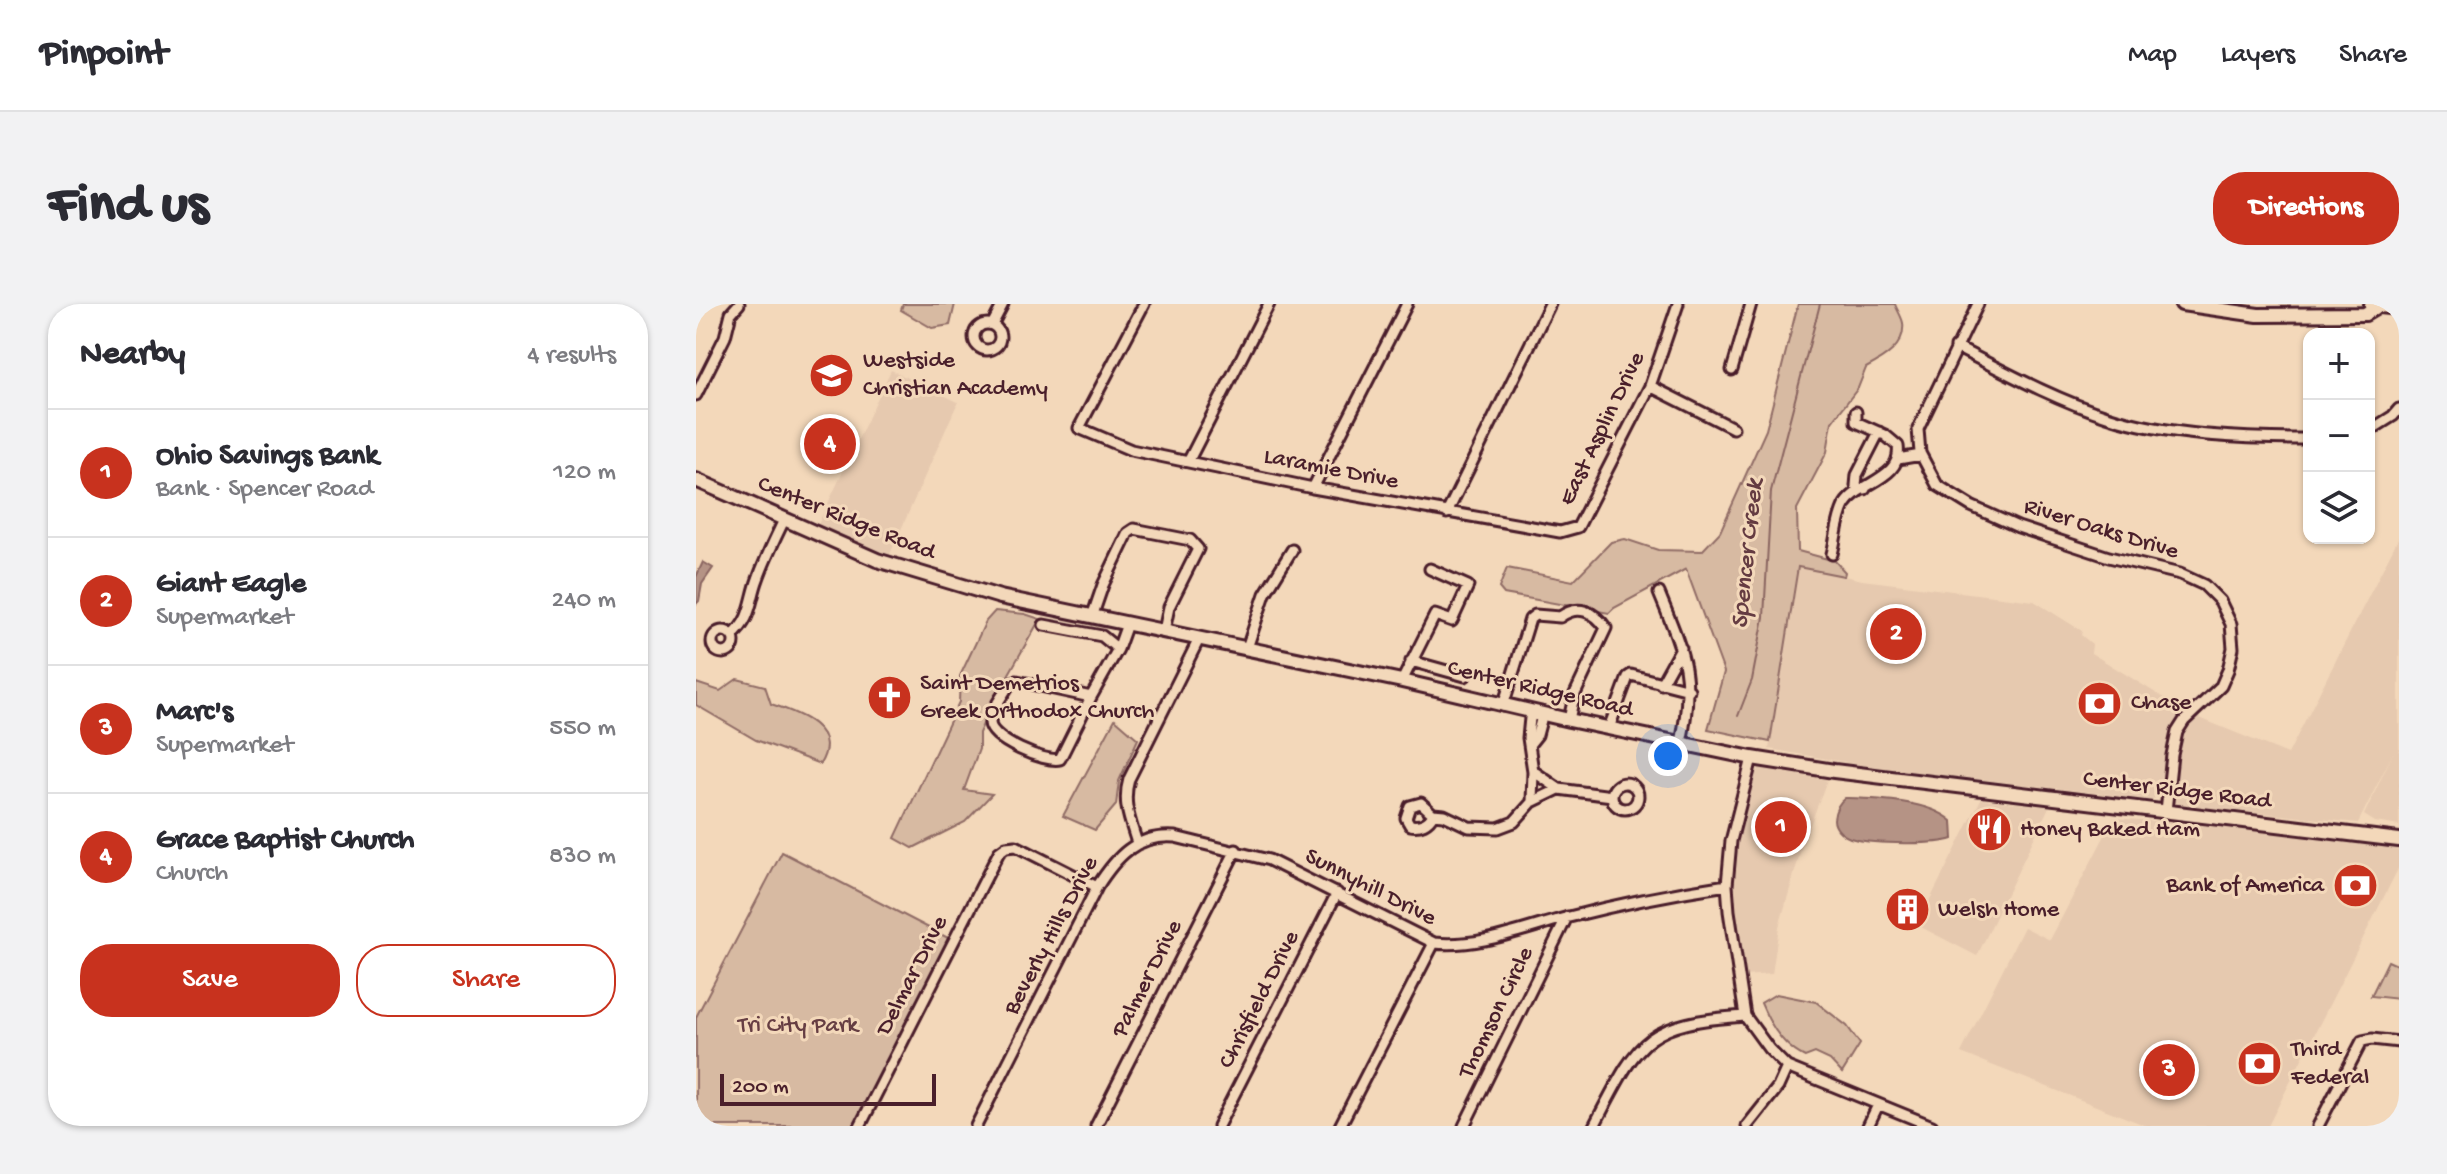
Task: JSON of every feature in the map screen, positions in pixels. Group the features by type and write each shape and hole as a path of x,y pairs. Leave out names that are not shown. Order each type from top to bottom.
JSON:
{"main road":[{"path":"2182,304 2258,315 2365,314 2372,306 2399,308"},
{"name":"Center Ridge Road","path":"696,480 877,560 926,577 1000,597 1402,681 1569,720 1752,758 1834,771 2399,840"}],"street":[{"path":"696,395 725,337 729,309 739,304"},
{"path":"992,325 1003,304"},
{"name":"Laramie Drive","path":"1144,304 1079,428 1122,447 1313,488 1560,532 1578,527"},
{"path":"1189,460 1269,304"},
{"path":"1313,488 1407,304"},
{"path":"1447,513 1550,304"},
{"name":"East Asplin Drive","path":"1578,527 1650,386 1678,304"},
{"path":"1732,370 1751,304"},
{"name":"River Oaks Drive","path":"1978,304 1918,429 1921,455 1937,485 1971,506 2018,527 2067,544 2180,574 2204,585 2220,601 2231,624 2233,648 2221,686 2184,721 2177,732 2166,811"},
{"path":"1956,347 2053,396 2110,417 2177,430 2251,439 2303,439"},
{"path":"1650,386 1733,428"},
{"path":"2375,427 2399,409"},
{"path":"1856,412 1856,422 1879,432 1898,446 1919,443"},
{"path":"1865,489 1856,486 1857,475 1879,432"},
{"path":"1898,446 1898,459"},
{"path":"1832,554 1844,506 1884,475 1898,459 1921,455"},
{"path":"732,636 751,609 758,578 784,520"},
{"path":"1092,617 1103,585 1128,533 1134,529 1190,540 1198,549 1169,607 1164,631"},
{"path":"1247,648 1265,594 1292,550"},
{"path":"1402,681 1435,615 1452,621 1468,586 1430,569"},
{"path":"1659,593 1681,648 1689,690 1681,743"},
{"path":"1503,706 1530,619 1535,615 1560,617 1569,609 1576,609 1601,620 1606,632 1574,696 1569,720"},
{"path":"1091,697 1017,681 1010,683 991,718 990,726 995,735 1052,762 1060,759 1118,649 1127,624"},
{"path":"1044,625 1102,636 1118,649"},
{"path":"1137,843 1127,815 1125,794 1129,779 1199,639"},
{"path":"1661,684 1681,648"},
{"path":"1411,661 1465,676"},
{"path":"1609,728 1631,675 1689,690"},
{"path":"1532,802 1530,718 1537,713"},
{"path":"1752,758 1731,841 1727,885 1745,1016 1787,1067 1932,1126"},
{"path":"1533,771 1559,789 1612,796"},
{"path":"1433,814 1444,815 1469,827 1498,828 1514,822 1532,802 1559,789"},
{"name":"Sunnyhill Drive","path":"1137,843 1165,836 1269,860 1434,943 1464,944 1649,897 1727,885"},
{"name":"Beverly Hills Drive","path":"976,1126 1097,887 1114,861 1137,843"},
{"name":"Delmar Drive","path":"860,1126 996,857 1006,847 1016,846 1097,887"},
{"name":"Palmer Drive","path":"1096,1126 1236,850"},
{"name":"Chrisfield Drive","path":"1218,1126 1337,893"},
{"name":"Thomson Circle","path":"1464,1126 1567,917"},
{"path":"1340,1126 1434,943"},
{"path":"1594,1126 1624,1070 1650,1037 1696,1020 1745,1016"},
{"path":"2318,1126 2362,1041 2399,1042"},
{"path":"1747,1126 1778,1087 1787,1067"},
{"path":"1868,1126 1878,1105"}],"shaded area":[{"path":"891,370 958,402 886,563 814,533"},
{"path":"2399,537 2399,826 2375,822 2364,815 2394,751 2358,823 2180,805 2175,801 2180,743 2197,717 2288,754"},
{"path":"703,562 713,568 702,584 696,604 696,577"},
{"path":"1799,566 1862,580 2034,601 2082,631 2081,635 2092,644 2091,653 2185,711 2169,733 2159,795 2152,800 1867,766 1769,749"},
{"path":"1759,768 1827,780 1801,850 1779,927 1772,974 1744,976 1734,919 1734,864 1751,781"},
{"path":"1845,798 1901,802 1930,809 1952,821 1953,839 1905,843 1850,838 1840,832 1834,823 1836,810"},
{"path":"1981,799 2049,807 1977,956 1917,925"},
{"path":"2114,818 2399,848 2399,867 2268,1126 2147,1126 1961,1053 2024,927 2050,940"}],"green space":[{"path":"903,304 955,304 950,325 932,328 901,310"},
{"path":"1798,304 1895,304 1903,331 1892,351 1866,368 1858,388 1832,422 1827,452 1797,509 1798,551 1835,561 1845,572 1844,576 1798,567 1770,742 1708,729 1724,672 1686,569 1609,613 1504,594 1499,588 1507,568 1573,581 1611,542 1625,539 1658,550 1702,551 1720,532 1766,430"},
{"path":"995,611 1040,619 979,733 979,749 964,790 992,794 965,822 913,848 895,838 959,702 960,676 986,621"},
{"path":"737,679 765,686 771,704 814,724 825,741 820,764 756,740 696,705 696,683 720,691"},
{"path":"1115,719 1138,739 1119,781 1116,805 1095,830 1063,816"},
{"name":"Tri City Park","path":"782,852 950,939 854,1126 696,1126 696,1017"},
{"path":"2388,961 2399,966 2399,999 2371,996"},
{"path":"1776,994 1816,1002 1847,1026 1860,1044 1842,1073 1830,1060 1815,1053 1805,1057 1784,1041 1761,1003"}],"waterway":[{"name":"Spencer Creek","path":"1738,716 1752,680 1764,617 1771,491 1820,304"}],"place":[{"name":"Westside Christian Academy","path":"832,375"},
{"name":"Grace Baptist Church","path":"830,444"},
{"name":"Giant Eagle","path":"1896,634"},
{"name":"Saint Demetrios Greek Orthodox Church","path":"889,698"},
{"name":"Chase","path":"2100,703"},
{"name":"Ohio Savings Bank","path":"1781,827"},
{"name":"Honey Baked Ham","path":"1989,830"},
{"name":"Bank of America","path":"2355,886"},
{"name":"Welsh Home","path":"1907,910"},
{"name":"Third Federal","path":"2260,1064"},
{"name":"Marc's","path":"2169,1070"}]}
